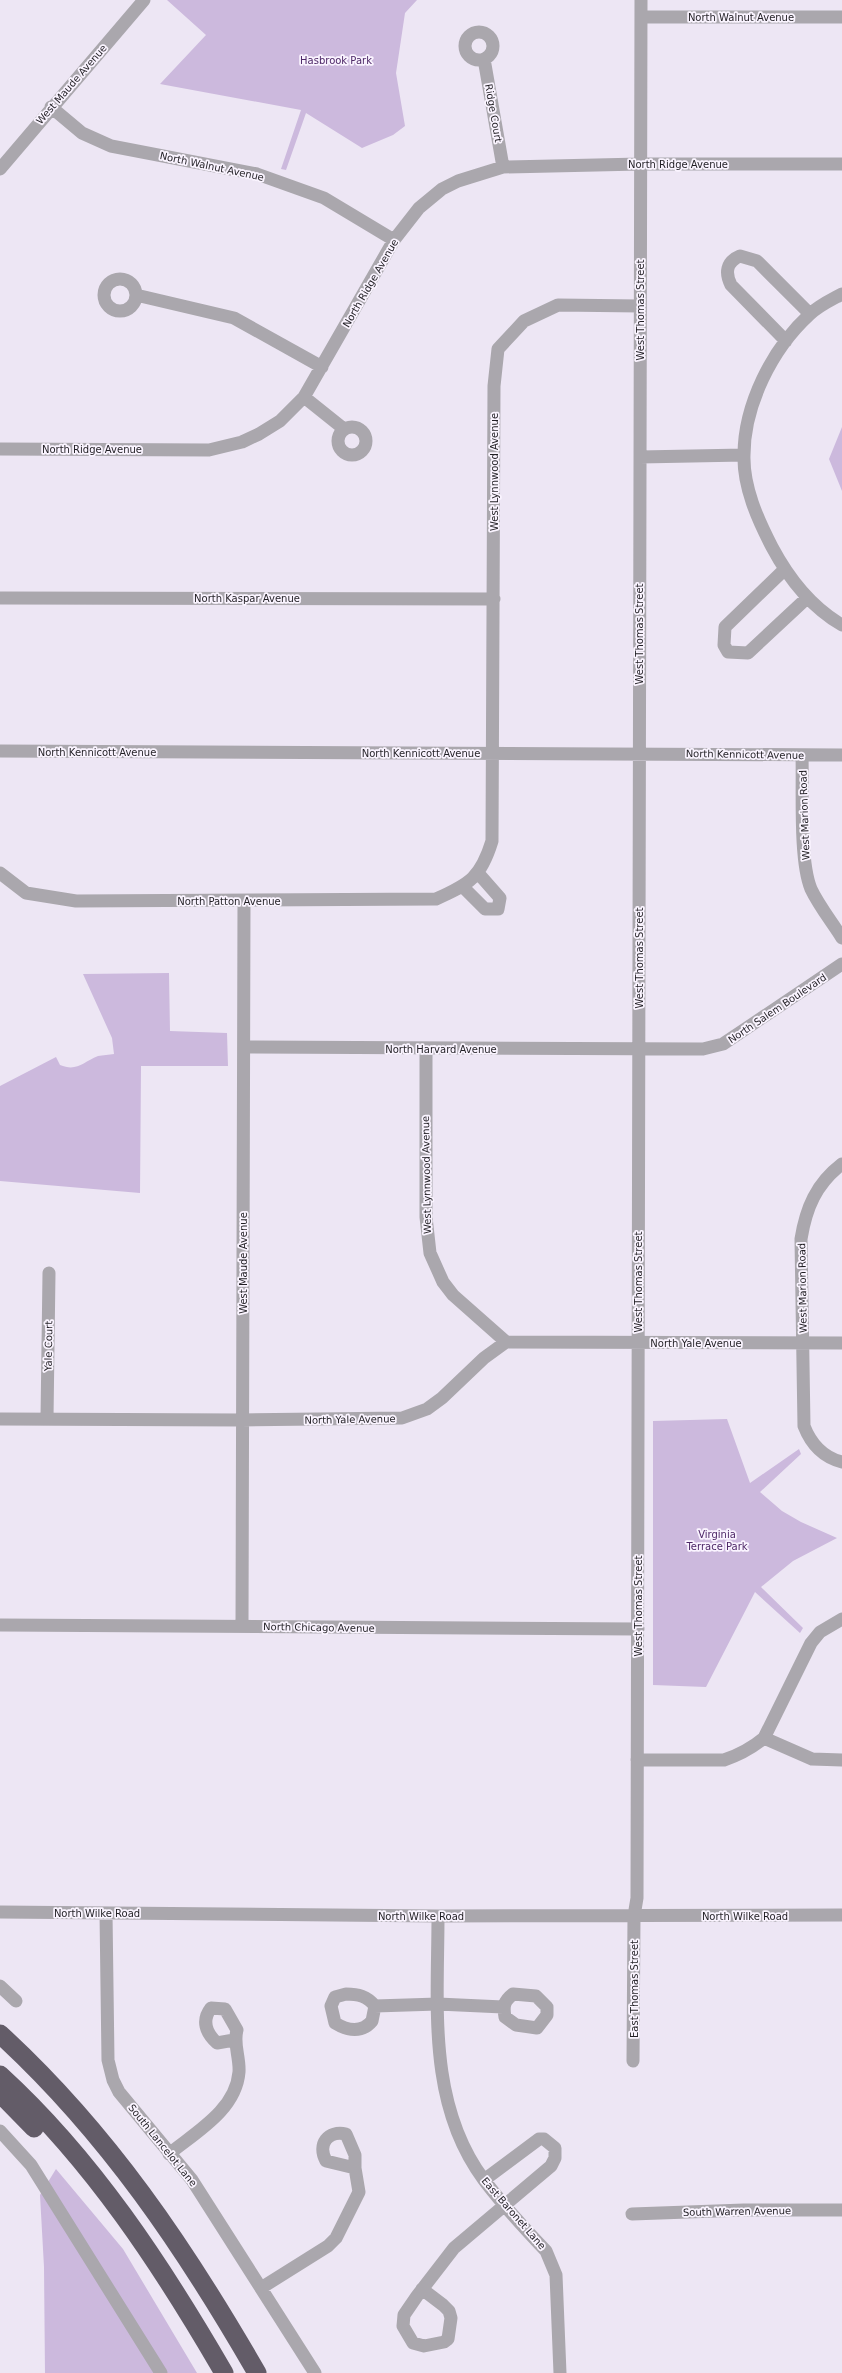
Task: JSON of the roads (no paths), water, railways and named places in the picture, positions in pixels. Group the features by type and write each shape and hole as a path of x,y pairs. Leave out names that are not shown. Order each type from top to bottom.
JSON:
{"highway":[{"path":"0,2034 21,2053 98,2136 139,2187 196,2270 257,2373"},
{"path":"0,2075 58,2134 138,2235 171,2282 224,2373"},
{"path":"0,2093 50,2144 104,2206 138,2235"}],"street":[{"name":"West Maude Avenue","path":"0,169 51,107 144,0"},
{"name":"West Thomas Street","path":"634,1916 637,1898 638,1629 641,0"},
{"name":"North Walnut Avenue","path":"640,17 842,17"},
{"name":"Ridge Court","path":"484,60 504,167"},
{"name":"North Walnut Avenue","path":"51,107 82,133 112,146 257,174 324,198 394,240"},
{"name":"North Ridge Avenue","path":"0,449 209,450 242,442 259,434 280,421 304,397 394,240 420,208 442,189 484,171 504,167 640,164 842,164"},
{"path":"786,341 731,285 727,268 732,260 740,256 757,261 810,314"},
{"path":"842,294 810,314 786,341 763,380 755,400 748,421 744,456 746,478 755,512 784,570 807,598 823,613 842,625"},
{"path":"136,295 234,318 322,367"},
{"name":"West Lynnwood Avenue","path":"493,754 494,386 498,350 524,321 558,305 640,306"},
{"path":"304,397 344,429"},
{"path":"640,457 744,456"},
{"path":"784,570 725,627 724,645 728,652 748,653 807,598"},
{"name":"North Kaspar Avenue","path":"0,598 494,599"},
{"name":"North Kennicott Avenue","path":"0,751 842,755"},
{"name":"North Patton Avenue","path":"0,873 26,893 62,900 244,901 436,899 463,887 478,873 492,841 493,754"},
{"name":"West Marion Road","path":"802,755 804,851 807,871 814,893 842,938"},
{"path":"463,887 486,909 498,909 500,898 478,873"},
{"name":"West Maude Avenue","path":"242,1626 244,901"},
{"name":"North Salem Boulevard","path":"639,1049 703,1049 723,1044 842,964"},
{"name":"North Harvard Avenue","path":"244,1047 639,1049"},
{"name":"West Lynnwood Avenue","path":"426,1049 426,1217 430,1253 443,1282 453,1294 506,1342"},
{"name":"West Marion Road","path":"842,1164 820,1184 804,1217 801,1239 804,1426 810,1441 817,1448 827,1456 842,1462"},
{"name":"Yale Court","path":"47,1418 49,1274"},
{"name":"North Yale Avenue","path":"0,1419 242,1420 402,1418 427,1409 442,1398 484,1358 506,1342 842,1343"},
{"path":"637,1760 724,1760 736,1756 764,1738 811,1643 820,1632 842,1620"},
{"name":"North Chicago Avenue","path":"0,1626 638,1629"},
{"path":"764,1738 812,1759 842,1760"},
{"name":"North Wilke Road","path":"0,1912 438,1916 842,1915"},
{"name":"South Lancelot Lane","path":"106,1913 108,2060 113,2080 119,2092 192,2180 315,2373"},
{"name":"East Baronet Lane","path":"438,1916 438,2043 447,2103 458,2135 484,2180 546,2251 553,2263 556,2275 560,2373"},
{"name":"East Thomas Street","path":"633,2061 634,1916"},
{"path":"0,1986 16,2001"},
{"path":"375,2006 438,2004 504,2007"},
{"path":"169,2154 226,2105 235,2090 239,2074 239,2059 234,2040"},
{"path":"0,2131 31,2165 161,2373"},
{"path":"422,2290 454,2248 506,2206 551,2166 555,2158 554,2148 550,2142 544,2139 534,2142 484,2180"},
{"path":"261,2288 328,2246 336,2238 359,2192 355,2168"},
{"name":"South Warren Avenue","path":"632,2214 729,2210 842,2210"}],"park label":[{"name":"Hasbrook Park","path":"336,60"},
{"name":"Virginia Terrace Park","path":"717,1540"}]}
